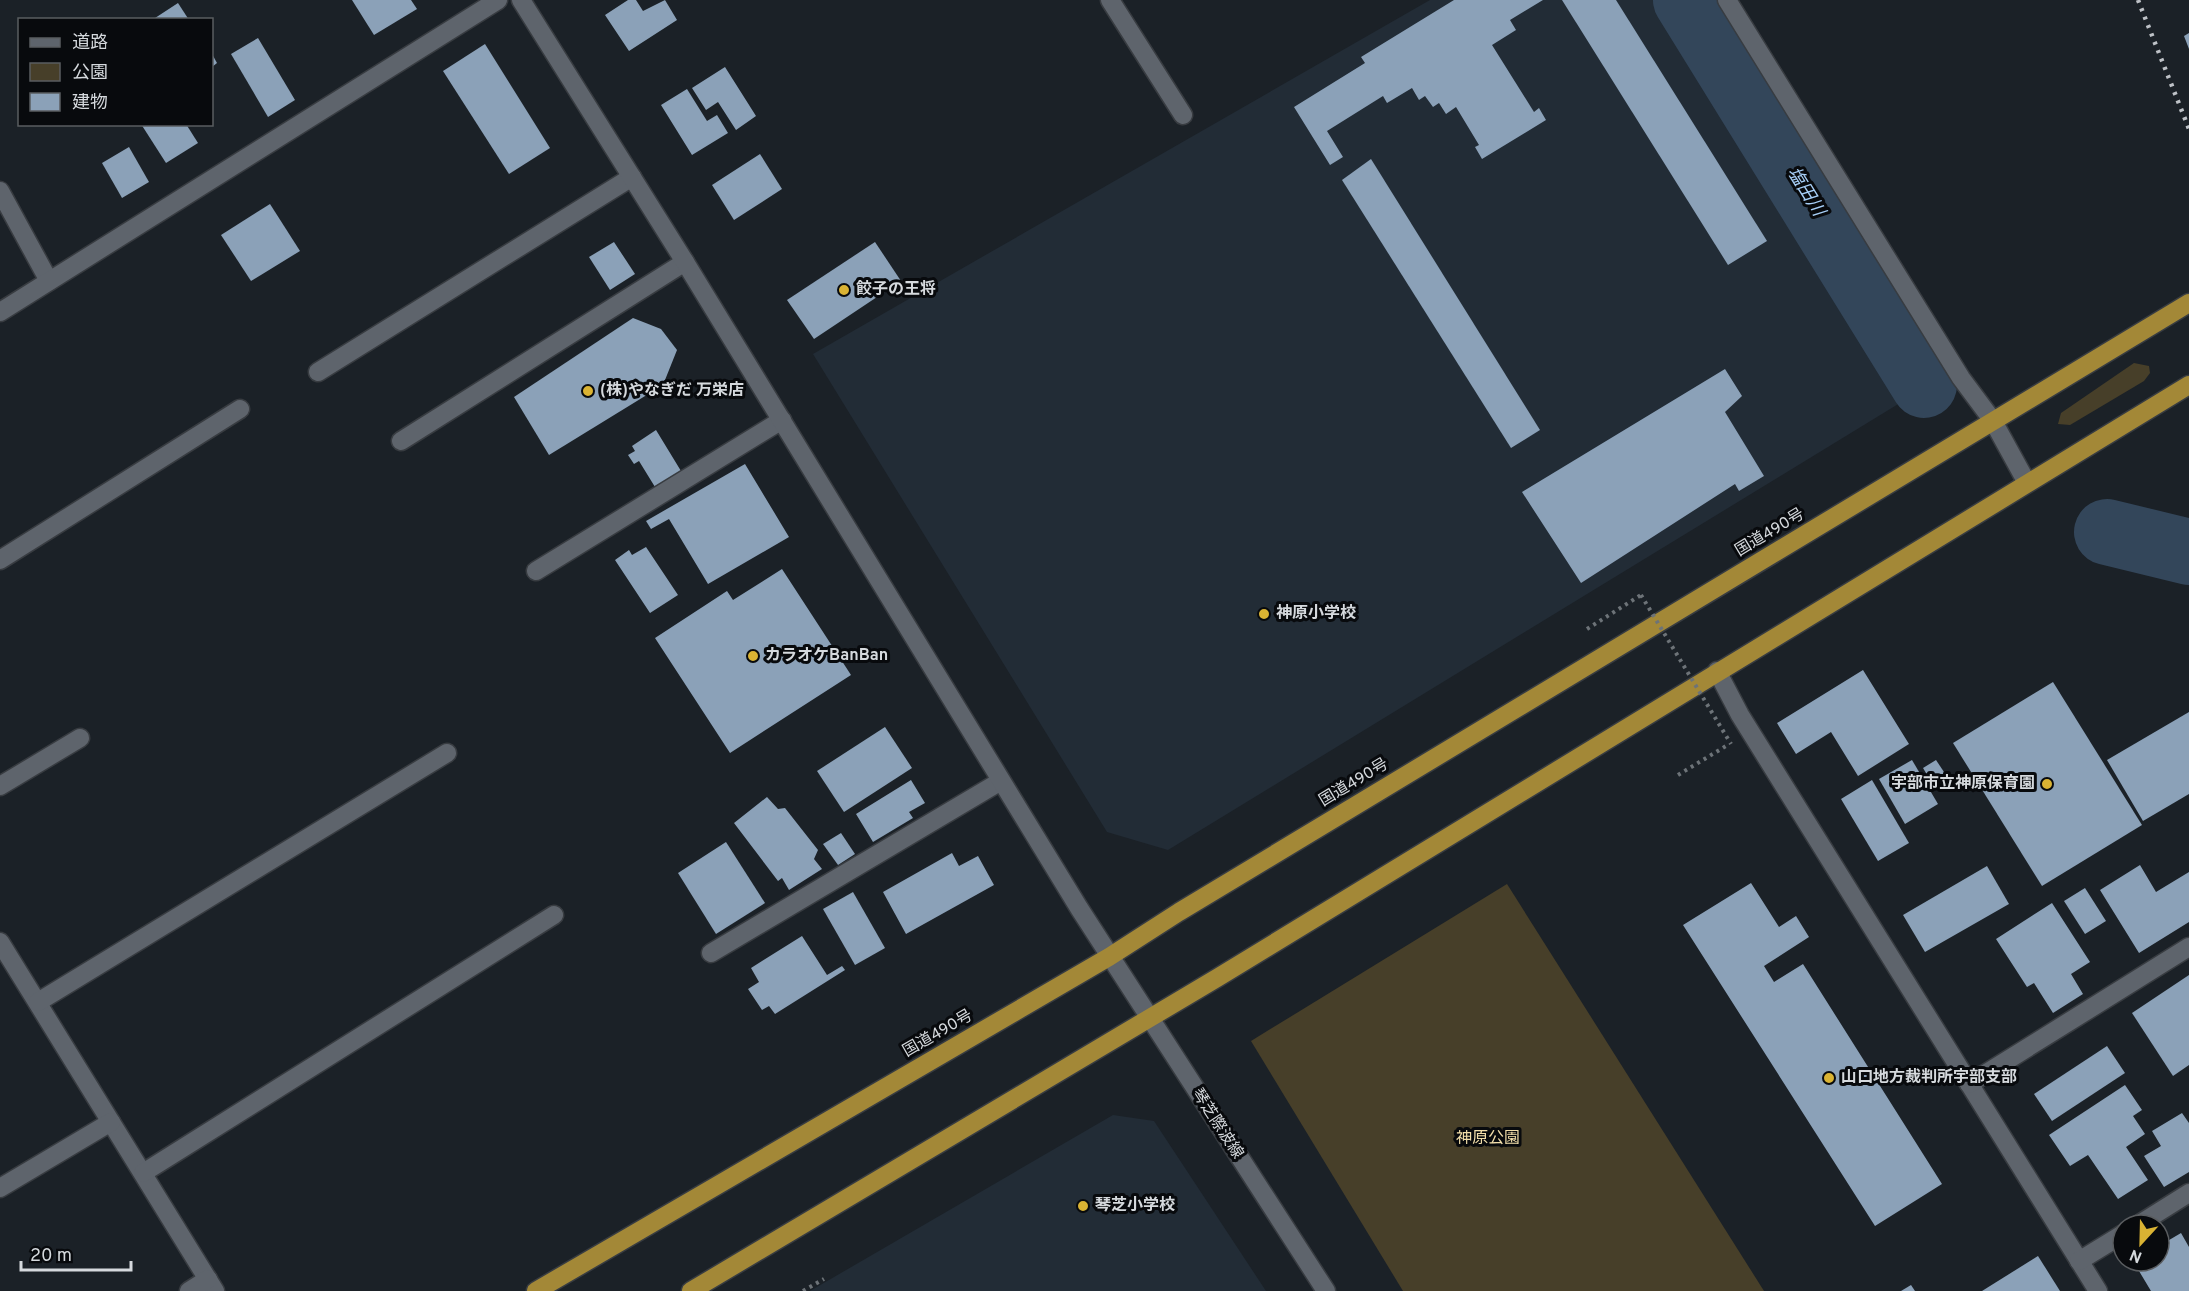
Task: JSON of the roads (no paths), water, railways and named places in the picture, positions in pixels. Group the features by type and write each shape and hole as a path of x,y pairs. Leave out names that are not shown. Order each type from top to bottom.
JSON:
{"highway":[{"name":"国道490号","path":"536,1291 1109,957 1179,912 2189,303"},
{"path":"691,1291 1149,1018 2189,385"}],"street":[{"path":"0,312 498,0"},
{"name":"琴芝際波線","path":"521,0 685,262 1109,957 1326,1291"},
{"path":"1110,0 1183,115"},
{"path":"1727,0 1961,378 1993,422 2027,483"},
{"path":"318,372 632,177"},
{"path":"0,191 49,281"},
{"path":"401,441 685,262"},
{"path":"0,560 240,409"},
{"path":"536,571 782,420"},
{"path":"1717,671 1740,715 2098,1291"},
{"path":"0,786 80,738"},
{"path":"38,1002 447,753"},
{"path":"711,953 1001,781"},
{"path":"143,1173 554,915"},
{"path":"0,942 212,1285 189,1291"},
{"path":"1969,1084 2189,947"},
{"path":"0,1188 111,1122"},
{"path":"2157,1213 2189,1193"},
{"path":"2079,1262 2111,1242"}],"waterway":[{"name":"塩田川","path":"1686,0 1924,385"},
{"name":"塩田川","path":"2107,532 2189,552"}],"railway":[{"path":"2138,0 2189,129"}],"place":[{"name":"餃子の王将","path":"844,290"},
{"name":"(株)やなぎだ 万栄店","path":"588,391"},
{"name":"神原小学校","path":"1264,614"},
{"name":"カラオケBanBan","path":"753,656"},
{"name":"宇部市立神原保育園","path":"2047,784"},
{"name":"山口地方裁判所宇部支部","path":"1829,1078"},
{"name":"琴芝小学校","path":"1083,1206"}],"park label":[{"name":"神原公園","path":"1488,1139"}]}
